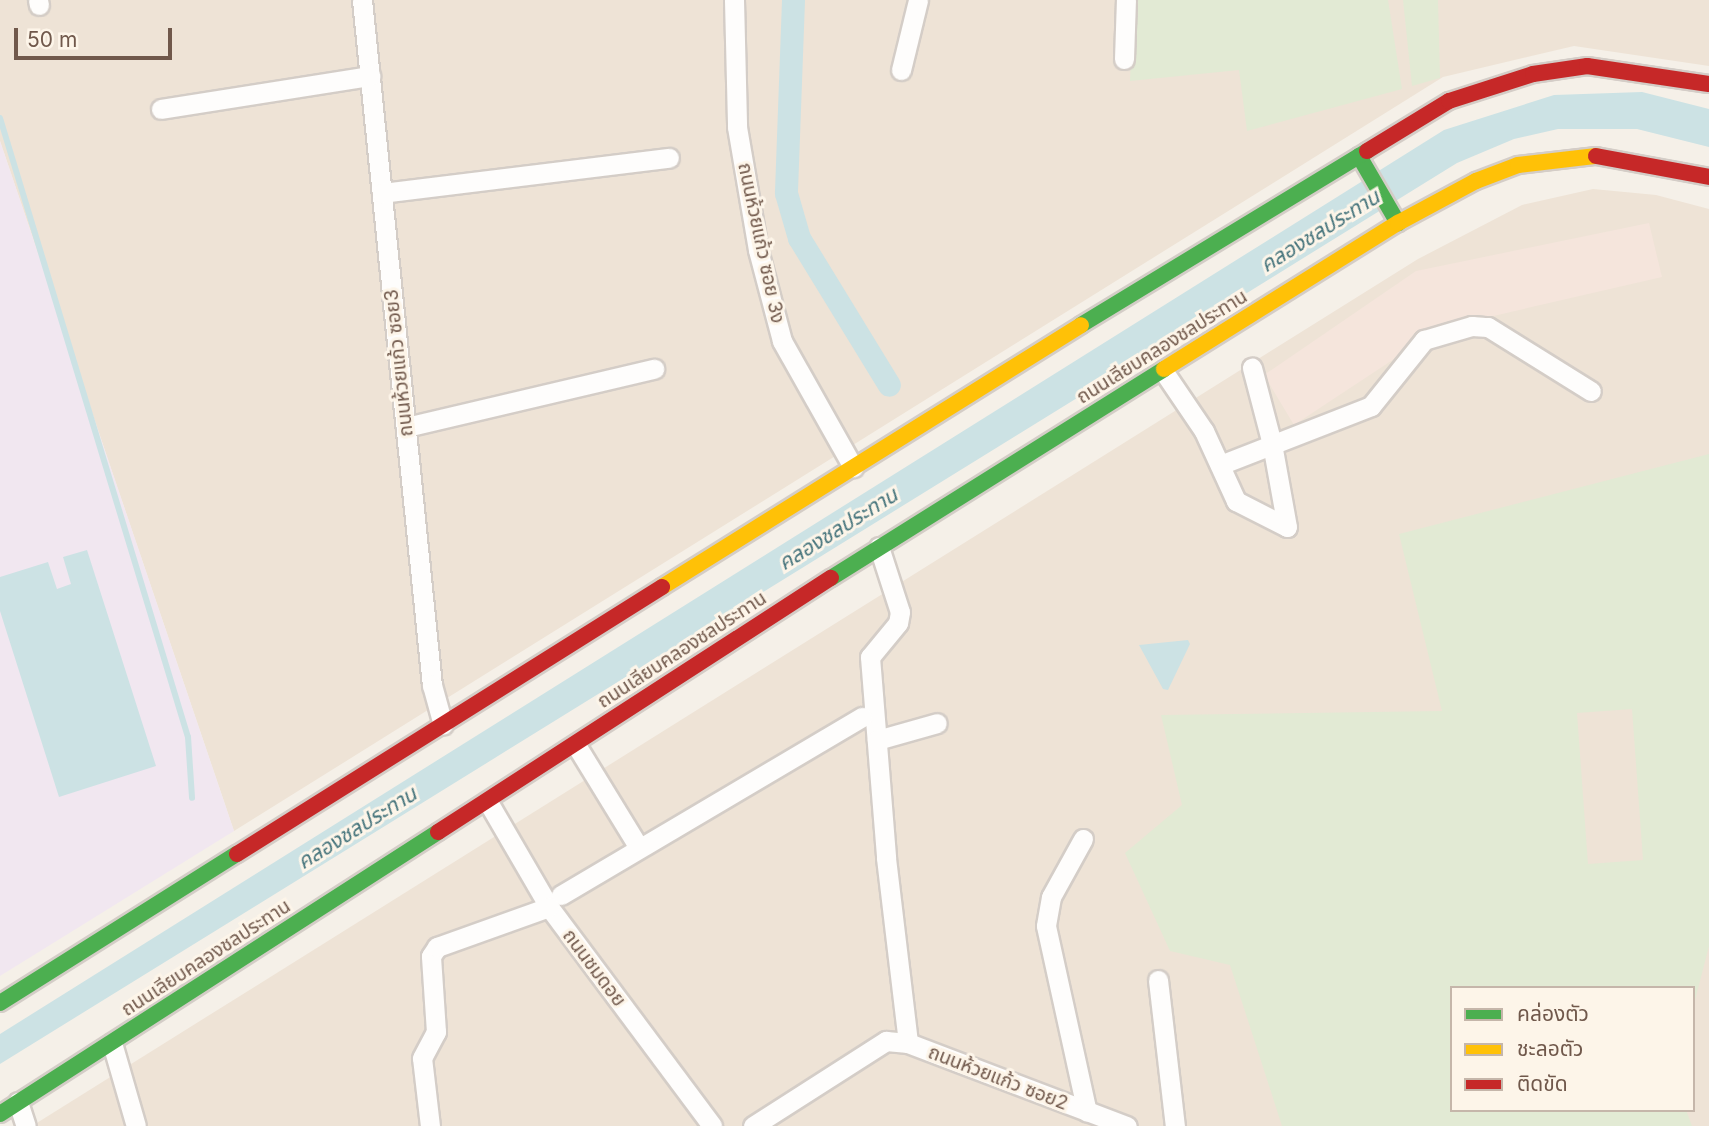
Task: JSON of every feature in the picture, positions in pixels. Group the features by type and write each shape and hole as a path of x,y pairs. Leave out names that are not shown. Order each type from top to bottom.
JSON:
{"main road":[{"path":"0,1003 853,467 1363,162 1449,101 1533,74 1587,66 1709,84"},
{"name":"ถนนเลียบคลองชลประทาน","path":"0,1114 488,802 879,547 1164,372 1395,217 1518,165 1558,157 1598,156 1709,177"},
{"path":"1363,162 1395,217"}],"street":[{"name":"ถนนห้วยแก้ว ซอย3","path":"362,0 432,685 443,725"},
{"name":"ถนนห้วยแก้ว ซอย 3ง","path":"734,0 737,127 758,250 782,341 853,467"},
{"path":"901,71 918,0"},
{"path":"1124,59 1126,0"},
{"path":"161,109 370,76"},
{"path":"382,193 669,158"},
{"path":"1220,465 1371,406 1424,340 1472,326 1488,327 1591,391"},
{"path":"1164,372 1187,402 1236,501 1287,527 1272,444 1252,368"},
{"path":"406,427 654,369"},
{"path":"753,1126 870,1048 886,1041 908,1043 886,858 870,657 898,623 900,612 879,547"},
{"path":"430,1126 422,1058 436,1032 431,957 437,947 555,901 638,846 862,717"},
{"path":"877,740 937,723"},
{"path":"576,745 638,846"},
{"name":"ถนนชมดอย","path":"488,802 712,1126"},
{"path":"1083,839 1052,897 1045,926 1087,1112"},
{"path":"1158,979 1175,1126"},
{"path":"112,1043 136,1126"},
{"name":"ถนนห้วยแก้ว ซอย2","path":"908,1043 1127,1126"},
{"path":"18,1102 26,1126"}],"shaded area":[{"path":"0,0 1709,0 1709,66 1574,46 1443,77 234,831 0,141"},
{"path":"0,141 234,831 0,976"},
{"path":"1593,189 1656,195 1709,209 1709,1126 32,1126 1418,259 1522,205"},
{"path":"1649,223 1662,277 1441,328 1294,425 1264,375 1416,271"}],"green space":[{"path":"1133,0 1388,0 1402,89 1247,131 1239,70 1130,81"},
{"path":"1403,0 1438,0 1440,78 1412,86"},
{"path":"1709,454 1709,946 1695,1000 1695,986 1450,986 1450,1112 1687,1112 1692,1126 1282,1126 1230,965 1170,951 1125,853 1182,805 1161,715 1442,711 1399,534","holes":["1632,709 1643,860 1588,864 1577,713"]}],"water":[{"name":"คลองชลประทาน","path":"1642,92 1709,109 1709,147 1637,129 1558,129 1514,139 1457,163 0,1064 0,1034 1444,130 1554,95"},
{"path":"87,550 156,766 59,797 0,611 0,577 48,562 57,589 71,584 63,557"},
{"path":"1188,640 1190,644 1168,690 1163,689 1139,645"}],"waterway":[{"path":"793,0 786,193 799,238 889,385"},
{"path":"0,118 188,737 192,798"}],"traffic: fast":[{"path":"1081,325 1367,151"},
{"path":"1359,156 1398,223"},
{"path":"831,578 1164,369"},
{"path":"0,1114 438,832"},
{"path":"0,1003 237,854"}],"traffic: slow":[{"path":"1164,369 1398,223 1476,181 1518,165 1596,156"},
{"path":"662,587 1081,325"}],"traffic: jam":[{"path":"1367,151 1449,101 1533,74 1587,66 1709,84"},
{"path":"1596,156 1709,177"},
{"path":"438,832 831,578"},
{"path":"237,854 662,587"}]}
